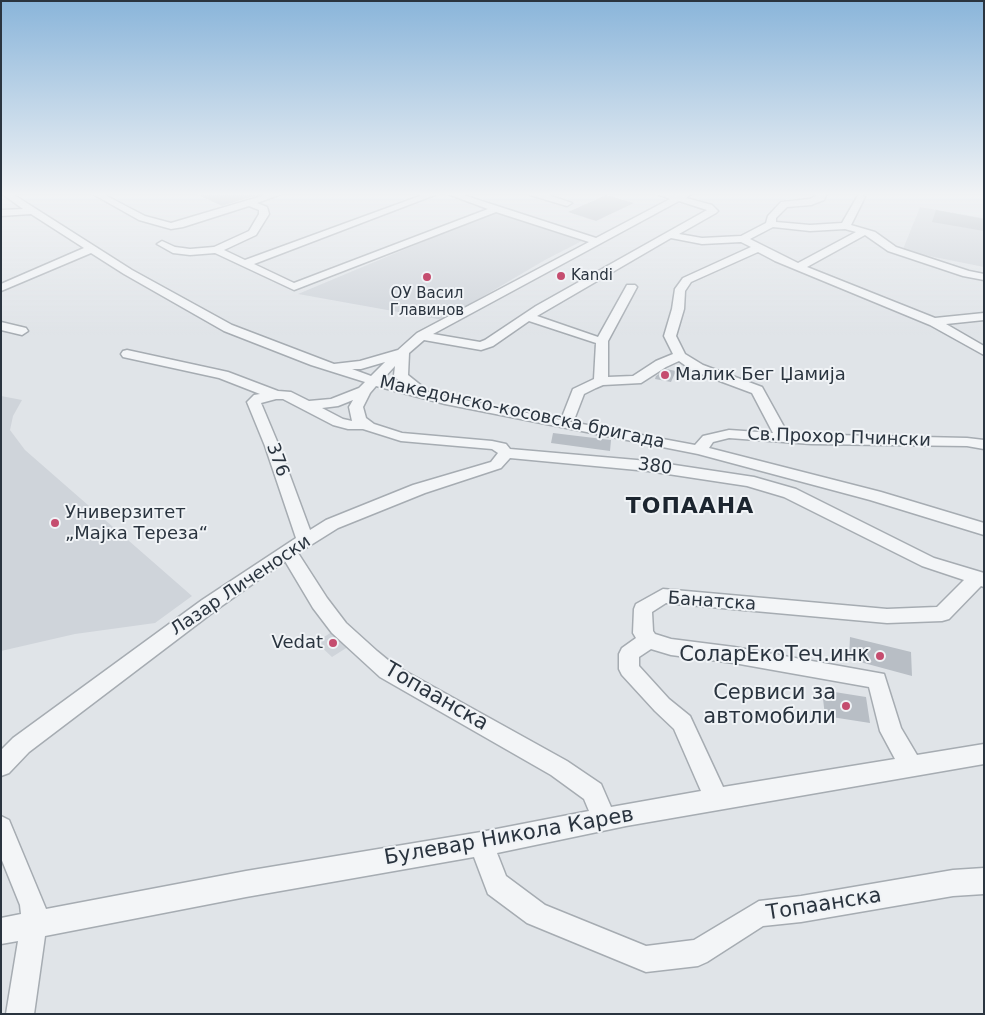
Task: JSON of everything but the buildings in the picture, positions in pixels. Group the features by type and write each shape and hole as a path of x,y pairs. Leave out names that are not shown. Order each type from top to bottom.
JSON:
{"street":[{"name":"Македонско-косовска бригада","path":"78,240 228,328 322,364 369,386 432,397 566,426 699,450 875,496 984,529"},
{"path":"162,244 179,252 216,250 240,240"},
{"path":"244,264 308,240"},
{"path":"216,250 294,287 414,240"},
{"path":"593,240 598,242"},
{"path":"364,425 356,413 358,402 369,386 420,336 601,240"},
{"path":"420,336 481,346 498,338 527,316 660,240"},
{"path":"694,240 702,242 724,240"},
{"path":"745,240 799,267 934,322 984,351"},
{"path":"799,267 848,240"},
{"path":"879,240 892,249 967,274 984,277"},
{"path":"758,248 687,280 681,286 678,309 670,336 680,356 698,368 756,390 783,438"},
{"path":"1,288 91,249"},
{"path":"601,380 602,341 632,287"},
{"path":"527,316 602,341"},
{"path":"934,322 984,316"},
{"path":"1,326 22,331"},
{"path":"322,364 361,365 390,358 403,352"},
{"path":"403,352 400,370 402,378 414,388 432,397"},
{"path":"127,354 223,375 276,395 286,395 338,422 348,425 364,425"},
{"path":"569,417 578,392 601,380 636,380 661,364 680,356"},
{"path":"305,406 333,403 369,386"},
{"name":"376","path":"276,395 259,398 254,402 272,446 297,546"},
{"name":"380","path":"364,425 401,437 492,445 501,447 505,452 628,464 748,481 790,494 928,562 981,579"},
{"name":"Св.Прохор Пчински","path":"699,450 708,439 729,434 783,438 935,441 984,445"},
{"path":"628,464 676,446"},
{"name":"Лазар Личеноски","path":"1,766 21,745 209,605 332,524 419,489 496,465 502,460 505,452"},
{"name":"Топаанска","path":"297,546 320,603 339,628 370,657 387,670 566,773 592,792 604,820"},
{"name":"Банатска","path":"648,640 643,633 643,609 663,596 887,616 942,614 981,579"},
{"path":"717,800 682,723 662,706 629,670 629,654 648,640 671,647 734,655 877,680 891,731 912,766"},
{"name":"Булевар Никола Карев","path":"1,931 246,884 984,754"},
{"path":"1,828 27,886 33,905 34,924 20,1014"},
{"name":"Топаанска","path":"481,844 497,884 536,914 646,959 698,953 759,914 801,910 953,883 984,881"}],"shaded area":[{"name":"ОУ Васил Главинов","path":"426,240 582,241 545,260 443,320 298,294"},
{"path":"906,240 984,240 984,267 909,252 903,249"},
{"name":"Универзитет „Мајка Тереза“","path":"1,396 22,400 13,416 10,430 25,450 192,596 155,623 75,634 1,651"},
{"name":"Vedat","path":"335,630 351,645 332,657 316,642"}],"place":[{"name":"Kandi","path":"561,276"},
{"name":"ОУ Васил Главинов","path":"427,277"},
{"name":"Малик Бег Џамија","path":"665,375"},
{"name":"Универзитет „Мајка Тереза“","path":"55,523"},
{"name":"Vedat","path":"333,643"},
{"name":"СоларЕкоТеч.инк","path":"880,656"},
{"name":"Сервиси за автомобили","path":"846,706"}],"district":[{"name":"ТОПААНА","path":"690,507"}]}
